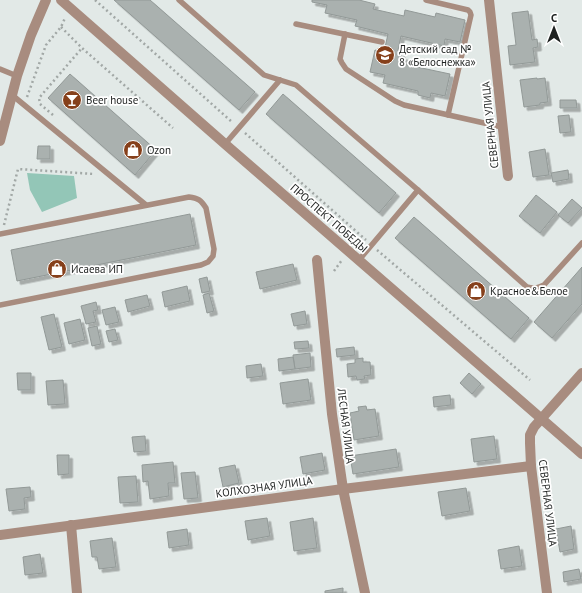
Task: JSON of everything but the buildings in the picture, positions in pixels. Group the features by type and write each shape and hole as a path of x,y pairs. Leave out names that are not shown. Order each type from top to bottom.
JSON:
{"street":[{"path":"0,141 4,112 12,95 31,35 46,0"},
{"name":"ПРОСПЕКТ ПОБЕДЫ","path":"61,0 582,454"},
{"name":"СЕВЕРНАЯ УЛИЦА","path":"488,0 508,176"},
{"name":"ЛЕСНАЯ УЛИЦА","path":"317,260 332,414 342,489 365,593"},
{"name":"СЕВЕРНАЯ УЛИЦА","path":"547,593 529,448 530,435 540,418 582,373"},
{"name":"КОЛХОЗНАЯ УЛИЦА","path":"0,535 342,489 531,466"},
{"path":"71,525 77,593"}],"lane":[{"path":"179,0 264,75 296,85 418,190 527,287 532,289 539,288 544,285 582,243"},
{"path":"426,0 468,10 471,15 448,115"},
{"path":"296,24 382,42"},
{"path":"345,34 340,59 346,69 395,101 404,105 502,127"},
{"path":"0,69 17,76"},
{"path":"225,144 280,80"},
{"path":"12,95 146,205"},
{"path":"359,260 418,190"},
{"path":"0,306 201,265 208,262 213,256 214,249 206,208 203,202 197,198 189,197 1,234"}],"path":[{"path":"96,0 372,245 530,380"},
{"path":"24,105 46,45 61,27 70,8"},
{"path":"61,27 82,48 173,128"},
{"path":"57,118 40,104 39,98 82,48"},
{"path":"1,234 18,169 108,174"}],"green space":[{"path":"27,173 74,176 77,198 42,212 30,190"}],"place":[{"name":"Детский сад № 8 «Белоснежка»","path":"385,55"},
{"name":"Beer house","path":"72,100"},
{"name":"Ozon","path":"133,150"},
{"name":"Исаева ИП","path":"57,269"},
{"name":"Красное&Белое","path":"476,291"}]}
